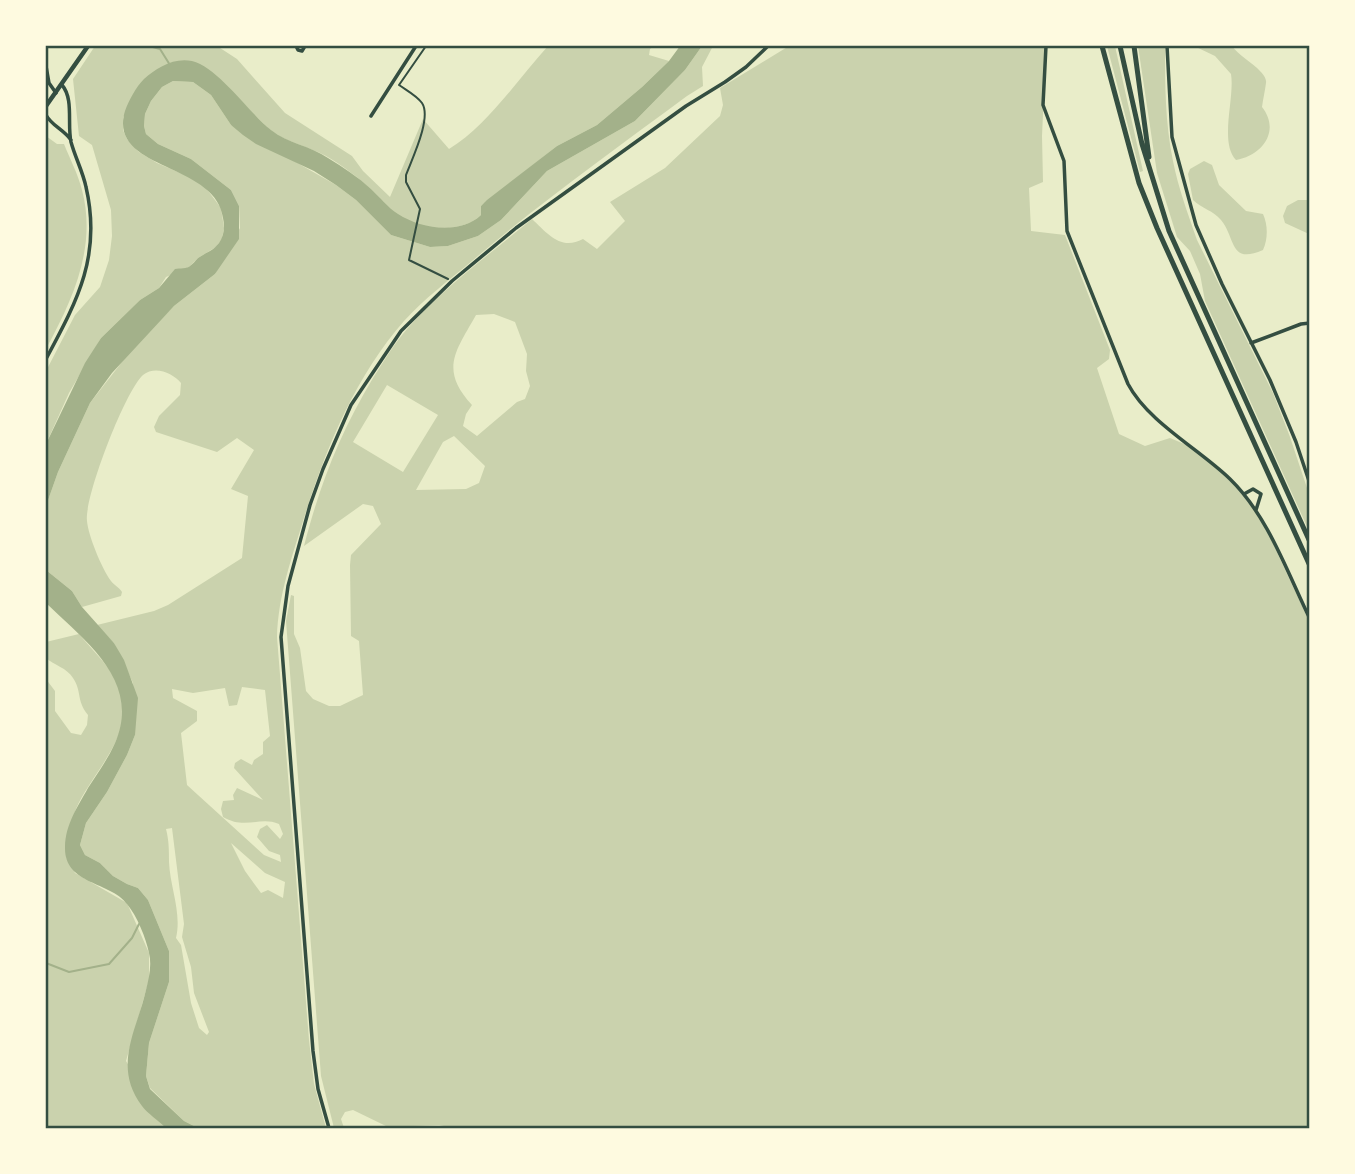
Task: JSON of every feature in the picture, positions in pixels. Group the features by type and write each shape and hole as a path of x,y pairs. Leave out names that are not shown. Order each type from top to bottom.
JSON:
{"main road":[{"path":"1102,46 1139,183 1310,566"},
{"path":"1120,46 1151,175 1169,231 1310,541"},
{"path":"1134,46 1151,175"}],"street":[{"path":"46,106 88,46"},
{"path":"260,46 296,46 302,51 305,46"},
{"path":"372,116 416,46"},
{"path":"329,1129 318,1089 313,1051 281,653 283,611 310,505 335,439 351,405 401,331 452,281 536,213 686,106 746,67 768,46"},
{"path":"1046,46 1043,105 1064,162 1067,231 1132,393 1148,411 1215,466 1244,494 1256,510 1310,619"},
{"path":"1167,46 1172,137 1196,225 1270,380 1310,484"},
{"path":"46,66 49,83 56,93"},
{"path":"46,359 76,302 85,279 90,249 89,201 71,141 68,93 62,85"},
{"path":"46,115 71,141"},
{"path":"60,129 69,122"},
{"path":"1251,343 1310,323"},
{"path":"1244,494 1253,489 1261,494 1256,510"}],"path":[{"path":"426,46 399,85 424,106 421,136 406,175 406,182 420,209 410,260 452,281"}],"shaded area":[{"path":"95,46 217,46 237,59 285,113 352,156 363,171 390,197 423,119 449,149 489,115 548,46 654,46 649,55 669,61 597,125 557,146 481,206 481,215 462,226 439,228 427,227 405,219 393,212 368,186 339,164 319,152 274,133 223,83 191,61 123,117 123,130 139,152 199,181 206,188 221,208 224,228 222,239 216,247 189,267 166,277 159,288 140,300 101,338 69,393 46,444 46,371 75,315 100,287 109,260 112,236 111,210 92,145 79,136 73,79"},
{"path":"680,46 702,46 685,70 635,121 547,171 501,220 478,236 448,246 430,247 391,235 356,200 336,185 243,135 231,125 211,95 193,82 173,81 162,87 145,114 146,134 158,144 191,159 231,190 239,206 239,239 215,274 174,306 112,373 90,403 58,472 46,506 46,444 85,363 101,338 140,300 159,288 175,269 189,267 217,246 223,234 223,218 216,200 202,186 146,156 132,145 124,131 125,111 131,98 141,82 154,71 166,64 185,60 202,65 223,81 271,130 345,169 398,214 418,223 440,228 462,225 481,215 481,206 487,200 557,146 597,125 642,87 669,61"},
{"path":"702,46 713,46 702,67 703,86 551,197 428,297 404,321 357,389 332,440 295,547 283,592 277,637 309,1040 314,1084 326,1128 198,1128 184,1121 150,1088 146,1076 149,1043 169,982 169,951 148,900 138,888 113,876 100,863 85,855 80,845 86,823 107,792 135,735 133,683 114,643 97,625 168,605 242,558 248,496 231,489 254,450 237,438 217,452 156,432 154,427 159,416 180,395 181,383 173,376 158,370 148,372 135,385 126,401 99,469 88,509 88,527 96,552 107,576 122,592 121,596 82,607 72,591 46,570 46,506 58,472 90,403 136,344 174,306 215,274 240,228 239,206 231,190 191,159 158,144 146,134 145,114 162,87 173,81 193,82 211,95 231,125 336,185 356,200 391,235 430,247 448,246 478,236 501,220 547,171 635,121 685,70","holes":["242,687 265,690 270,736 263,742 263,754 254,760 252,765 241,759 235,763 234,768 263,800 237,788 233,795 234,800 223,801 221,809 223,817 231,821 265,821 279,824 283,834 280,839 267,825 260,829 257,837 269,851 280,855 281,862 264,855 187,785 181,733 197,721 197,711 173,698 172,689 193,693 225,688 229,706 237,705","172,828 184,924 182,937 191,967 194,993 209,1032 207,1035 199,1028 191,1003 181,945 176,938 178,919 166,829","231,843 265,873 285,882 283,898 268,890 261,893 245,871"]},
{"path":"789,46 1046,46 1043,182 1029,188 1031,231 1065,235 1110,350 1109,359 1097,368 1119,434 1145,446 1170,438 1194,448 1231,479 1261,518 1309,621 1309,1128 388,1127 353,1110 345,1112 341,1119 344,1128 334,1128 321,1076 286,621 291,595 294,596 294,634 300,648 306,691 313,699 329,706 340,706 363,695 359,641 351,636 351,555 381,524 373,506 363,504 304,546 324,480 341,439 373,378 407,329 436,299 532,219 561,242 583,239 597,249 625,221 610,202 665,168 720,116 723,105 720,88","holes":["494,314 515,322 527,354 526,371 530,386 525,399 517,402 477,436 463,426 472,405 456,381 454,360 476,315","387,385 438,415 403,472 353,442","454,436 485,466 479,483 466,489 416,490 443,442"]},
{"path":"1107,46 1115,46 1143,171 1140,172"},
{"path":"1138,46 1165,46 1168,132 1180,191 1197,240 1273,393 1290,437 1309,494 1309,531 1205,301 1200,274 1190,251 1177,237 1157,173"},
{"path":"1194,46 1232,46 1265,78 1262,107 1270,125 1269,133 1261,148 1245,158 1236,160 1229,142 1231,74 1215,56"},
{"path":"46,136 57,144 64,144 74,167 86,211 86,232 80,272 46,349"},
{"path":"1204,161 1212,165 1219,185 1246,211 1263,214 1267,232 1263,250 1252,254 1239,252 1221,220 1193,200 1188,174 1190,169"},
{"path":"1298,200 1309,200 1309,234 1285,223 1283,216 1287,206"},
{"path":"46,570 72,591 82,607 114,643 124,660 138,698 135,735 107,792 86,823 80,845 85,855 100,863 113,876 138,888 148,900 169,951 169,982 149,1043 146,1076 150,1089 184,1121 198,1128 165,1127 144,1109 133,1091 129,1077 129,1048 149,976 148,947 138,921 127,904 110,891 80,876 72,869 67,859 65,847 70,823 115,743 121,721 121,700 115,681 105,664 77,632 46,603"},
{"path":"79,634 113,675 121,691 124,707 122,723 110,753 76,809 66,857 75,873 127,903 149,953 149,980 126,1061 167,1128 46,1128 46,679 55,691 55,711 71,733 81,735 87,725 88,715 73,678 46,658 46,642"}],"waterway":[{"path":"149,46 160,49 170,65"},
{"path":"46,963 69,972 109,964 132,938 139,924"}]}
